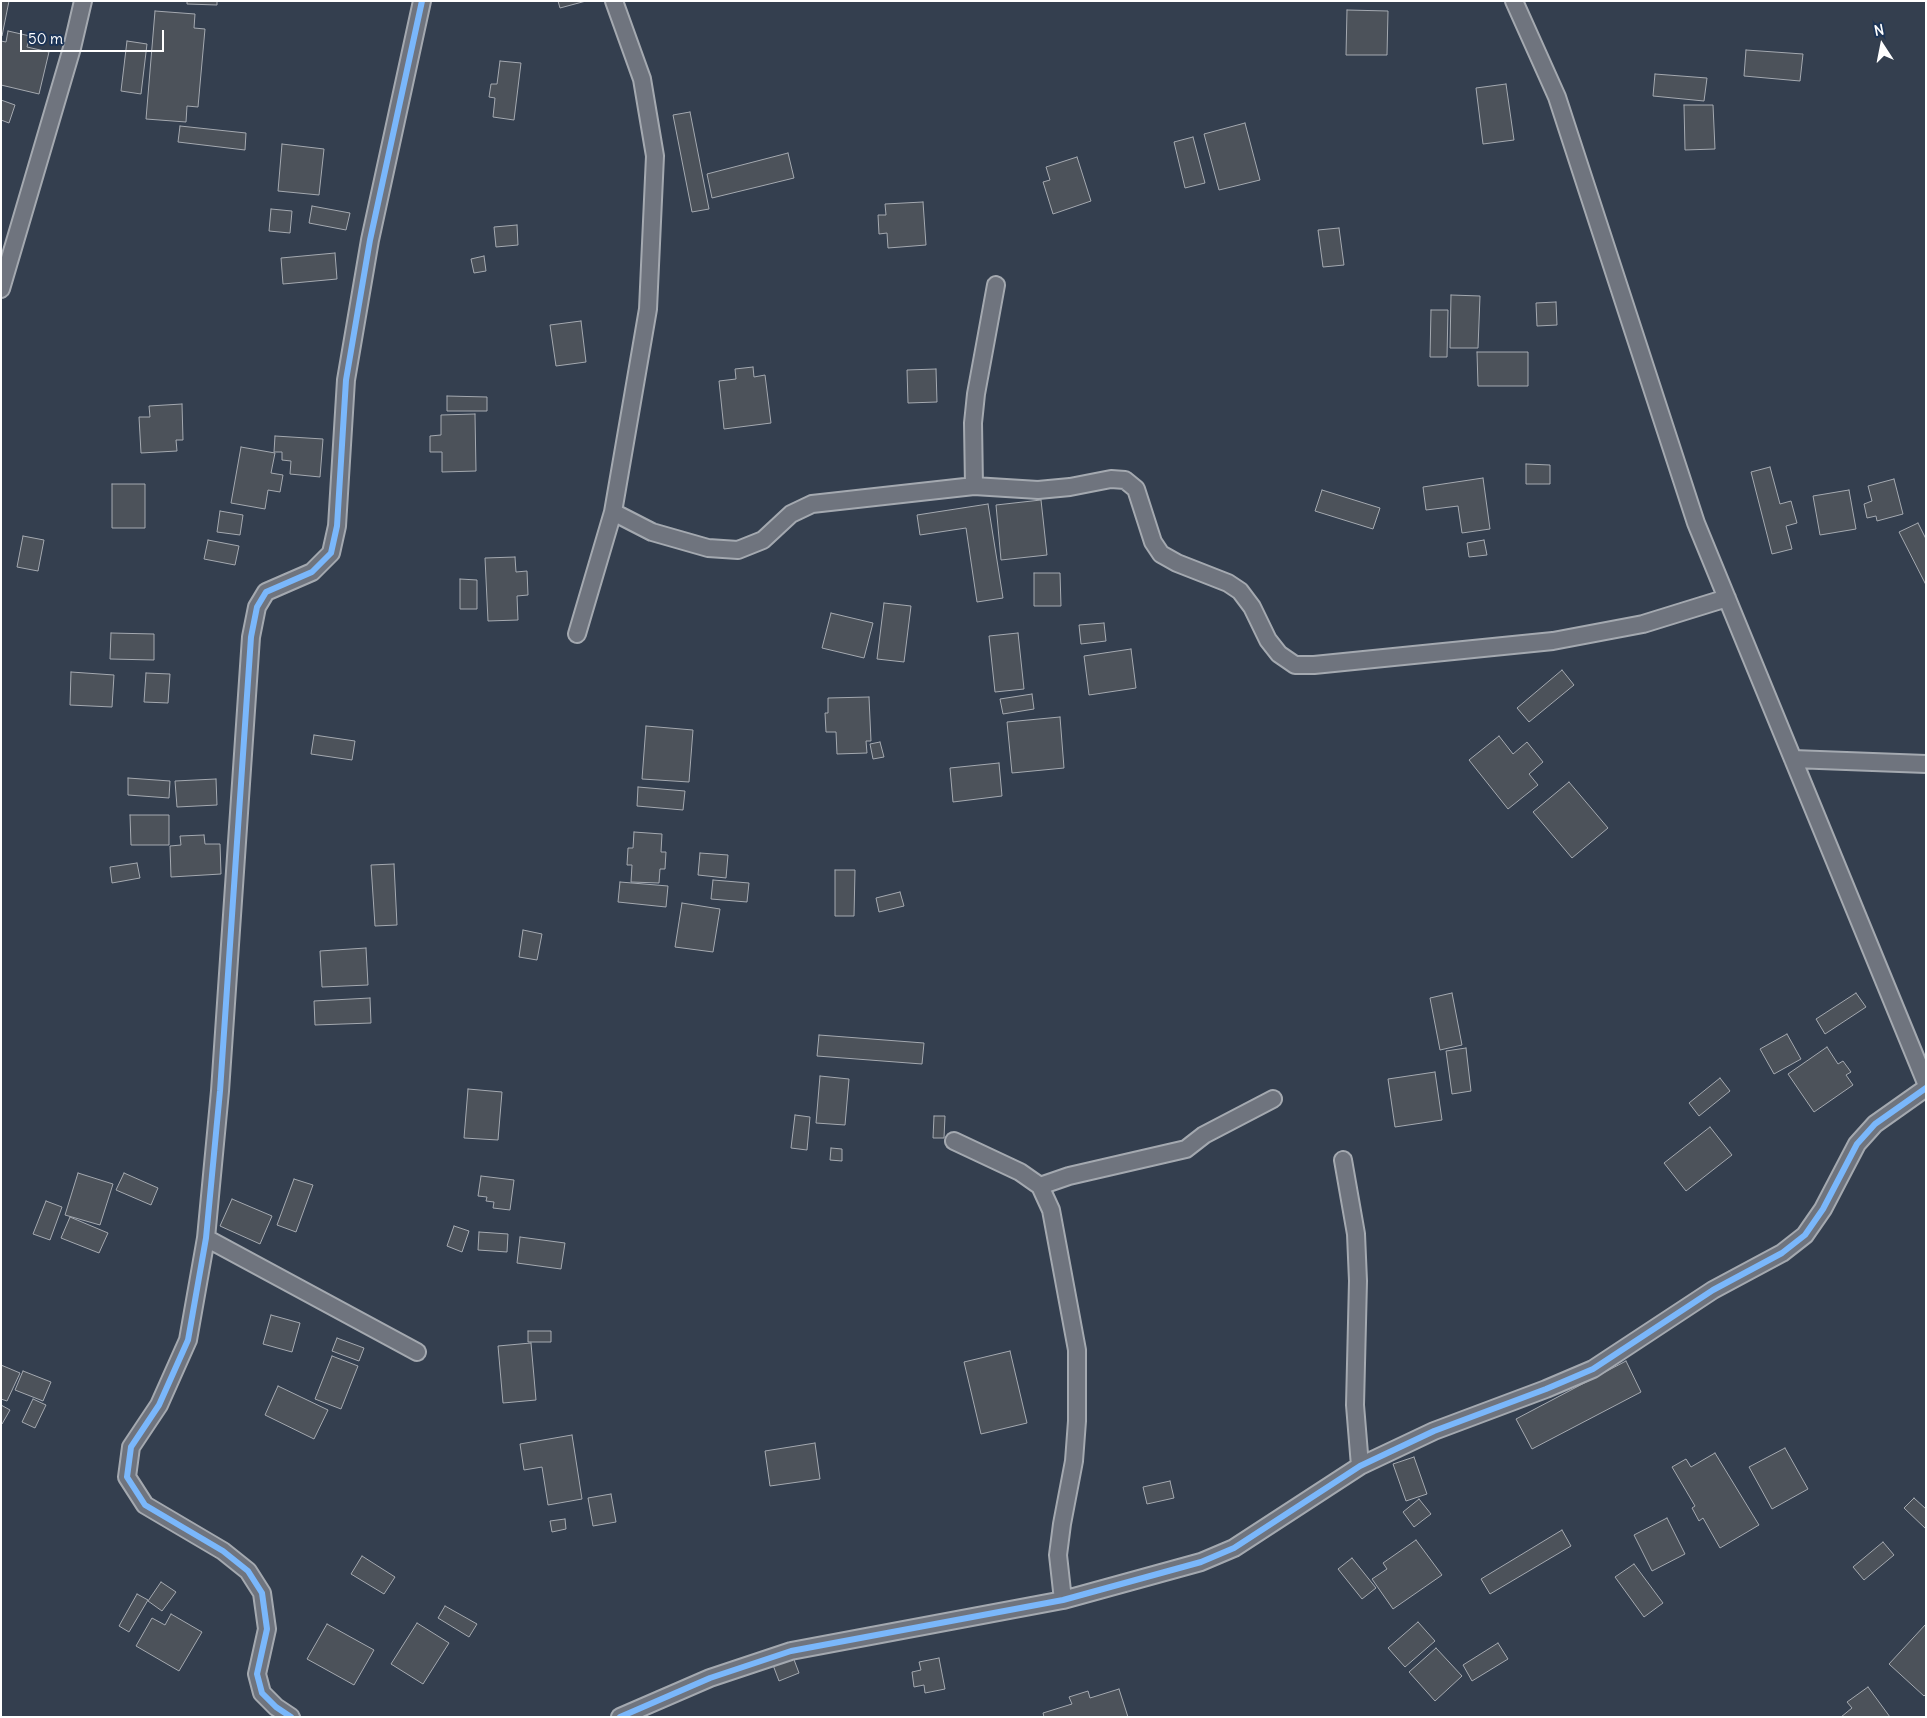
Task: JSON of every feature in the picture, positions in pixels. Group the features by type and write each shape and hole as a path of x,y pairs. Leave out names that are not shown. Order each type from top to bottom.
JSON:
{"street":[{"path":"1,289 72,48 83,1"},
{"path":"291,1717 276,1707 262,1693 257,1674 267,1629 262,1593 248,1571 223,1551 145,1505 127,1477 131,1447 159,1405 188,1340 206,1238 220,1091 250,637 257,606 266,592 312,572 331,553 337,526 348,371 370,240 422,1"},
{"path":"577,634 613,512 648,309 655,156 642,78 614,1"},
{"path":"1514,1 1557,97 1696,523 1926,1083"},
{"path":"974,486 973,422 976,394 996,285"},
{"path":"613,512 652,532 708,548 738,550 763,540 791,514 812,504 974,486 1038,490 1070,487 1111,478 1125,480 1136,489 1153,542 1161,554 1177,563 1228,583 1240,591 1252,607 1268,640 1279,654 1295,665 1314,666 1553,641 1643,624 1727,598"},
{"path":"1793,759 1926,764"},
{"path":"620,1717 710,1678 791,1651 1063,1600 1202,1562 1234,1548 1360,1466 1434,1431 1546,1389 1593,1369 1714,1290 1782,1254 1804,1235 1822,1209 1863,1137 1875,1124 1926,1088"},
{"path":"1040,1186 1069,1176 1186,1149 1204,1136 1273,1099"},
{"path":"954,1141 1020,1172 1040,1186 1051,1210 1077,1350 1075,1453 1058,1555 1063,1600"},
{"path":"1343,1160 1356,1234 1358,1281 1355,1405 1360,1466"},
{"path":"206,1238 417,1352"}],"building":[{"path":"1,1 9,1 2,36 1,36"},
{"path":"187,1 217,1 217,5 187,4"},
{"path":"558,1 586,1 560,8"},
{"path":"1347,10 1388,11 1387,55 1346,55"},
{"path":"155,11 195,14 194,28 205,29 198,107 187,106 186,122 146,119"},
{"path":"8,31 30,36 27,47 49,52 39,94 1,85 1,41 6,42"},
{"path":"127,41 147,44 141,94 121,91"},
{"path":"1746,50 1803,54 1800,81 1744,76"},
{"path":"500,61 521,63 514,120 493,117 495,98 489,97 491,84 497,84"},
{"path":"1655,74 1707,78 1704,101 1653,96"},
{"path":"1506,84 1514,140 1483,144 1476,88"},
{"path":"1,100 15,105 9,123 1,120"},
{"path":"1684,105 1713,105 1715,149 1685,150"},
{"path":"690,112 709,209 692,212 673,115"},
{"path":"1245,123 1260,180 1219,190 1204,134"},
{"path":"180,126 246,133 245,150 178,142"},
{"path":"1193,137 1205,183 1185,188 1174,142"},
{"path":"282,144 324,149 319,195 278,191"},
{"path":"788,153 794,178 712,198 707,174"},
{"path":"1077,157 1091,201 1053,214 1043,182 1050,180 1046,167"},
{"path":"923,202 926,245 888,248 887,233 879,234 878,215 886,215 885,204"},
{"path":"312,206 350,213 346,230 309,223"},
{"path":"271,209 292,211 290,233 269,231"},
{"path":"517,225 518,245 496,247 494,227"},
{"path":"1339,228 1344,265 1323,267 1318,230"},
{"path":"335,253 337,279 283,284 281,258"},
{"path":"484,256 486,271 474,273 471,259"},
{"path":"1451,295 1480,296 1478,348 1450,348"},
{"path":"1556,302 1557,325 1537,326 1536,303"},
{"path":"1431,310 1448,310 1447,357 1430,357"},
{"path":"581,321 586,362 556,366 550,325"},
{"path":"1477,352 1528,352 1528,386 1478,386"},
{"path":"753,367 754,377 765,375 771,423 724,429 719,381 736,379 735,369"},
{"path":"936,369 937,402 908,403 907,370"},
{"path":"447,396 487,397 487,411 447,411"},
{"path":"182,404 183,440 176,440 177,451 141,453 139,417 150,417 149,406"},
{"path":"475,414 476,471 442,472 442,452 430,452 430,436 441,435 441,415"},
{"path":"275,436 323,439 320,477 290,474 291,461 282,460 282,452 274,452"},
{"path":"241,447 275,453 271,473 283,475 280,492 268,490 265,509 231,503"},
{"path":"1526,464 1550,465 1550,484 1526,484"},
{"path":"1770,467 1780,504 1791,501 1797,523 1786,526 1792,549 1772,554 1751,472"},
{"path":"1483,478 1490,529 1462,533 1458,506 1426,510 1423,487"},
{"path":"1894,479 1903,514 1877,521 1876,516 1867,518 1864,504 1872,501 1868,486"},
{"path":"112,484 145,484 145,528 112,528"},
{"path":"1322,490 1380,508 1373,529 1315,511"},
{"path":"1849,490 1856,529 1820,535 1813,496"},
{"path":"1041,500 1047,555 1001,560 996,505"},
{"path":"988,504 1003,598 977,602 966,528 920,535 917,515"},
{"path":"220,511 243,515 240,535 217,532"},
{"path":"1918,523 1926,539 1926,585 1899,532"},
{"path":"23,536 44,540 38,571 17,567"},
{"path":"208,540 239,546 235,565 204,559"},
{"path":"1484,540 1487,555 1469,557 1467,543"},
{"path":"515,557 516,572 527,571 528,595 517,596 518,620 488,621 485,558"},
{"path":"1034,573 1060,573 1061,606 1034,606"},
{"path":"460,579 477,580 477,609 460,609"},
{"path":"884,603 911,606 904,662 877,659"},
{"path":"831,613 873,623 864,658 822,648"},
{"path":"1104,623 1106,641 1081,644 1079,625"},
{"path":"111,633 154,634 154,660 110,659"},
{"path":"1018,633 1024,689 995,692 989,636"},
{"path":"1131,649 1136,688 1089,695 1084,656"},
{"path":"1562,670 1574,685 1529,722 1517,708"},
{"path":"71,672 114,675 112,707 70,705"},
{"path":"146,673 170,674 168,703 144,702"},
{"path":"1032,694 1034,709 1003,714 1000,699"},
{"path":"869,697 871,741 866,741 867,753 837,754 836,732 826,732 825,713 828,713 828,698"},
{"path":"1060,717 1064,768 1012,773 1007,722"},
{"path":"646,726 693,730 689,782 642,779"},
{"path":"314,735 355,741 352,760 311,754"},
{"path":"1499,736 1513,754 1527,742 1543,762 1529,774 1538,785 1508,809 1469,760"},
{"path":"880,742 884,757 873,759 870,744"},
{"path":"999,763 1002,796 953,802 950,768"},
{"path":"128,778 170,781 169,798 128,795"},
{"path":"216,779 217,805 177,807 175,781"},
{"path":"1569,782 1608,828 1572,858 1533,812"},
{"path":"638,787 685,791 683,810 637,806"},
{"path":"130,815 169,815 169,845 131,845"},
{"path":"634,832 662,834 661,852 666,852 665,869 660,869 659,883 631,882 632,865 627,865 628,848 633,848"},
{"path":"204,835 205,844 220,844 221,874 171,877 170,846 181,845 180,836"},
{"path":"700,853 728,855 726,878 698,875"},
{"path":"137,863 140,878 112,883 110,867"},
{"path":"394,864 397,925 375,926 371,865"},
{"path":"835,870 855,870 854,916 835,916"},
{"path":"713,880 749,883 747,902 711,899"},
{"path":"620,882 668,886 666,907 618,902"},
{"path":"900,892 904,906 879,912 876,898"},
{"path":"682,903 720,909 713,952 675,947"},
{"path":"523,930 542,934 537,960 519,957"},
{"path":"366,948 368,985 322,987 320,951"},
{"path":"1452,993 1462,1045 1440,1050 1430,998"},
{"path":"1856,993 1866,1007 1825,1034 1816,1019"},
{"path":"370,998 371,1023 315,1025 314,1001"},
{"path":"1787,1034 1801,1059 1774,1074 1760,1049"},
{"path":"819,1035 924,1043 922,1064 817,1056"},
{"path":"1827,1047 1838,1064 1843,1061 1851,1072 1846,1075 1853,1085 1814,1112 1788,1074"},
{"path":"1466,1048 1471,1091 1452,1094 1446,1051"},
{"path":"1435,1072 1442,1120 1395,1127 1388,1079"},
{"path":"820,1076 849,1079 845,1125 816,1123"},
{"path":"1720,1078 1730,1091 1699,1116 1689,1103"},
{"path":"468,1089 502,1092 498,1140 464,1138"},
{"path":"795,1115 810,1117 807,1150 791,1148"},
{"path":"934,1116 945,1116 944,1138 933,1138"},
{"path":"1710,1127 1732,1155 1686,1191 1664,1163"},
{"path":"831,1148 842,1149 842,1161 830,1160"},
{"path":"78,1173 113,1184 100,1225 65,1215"},
{"path":"124,1173 158,1188 151,1205 116,1190"},
{"path":"481,1176 514,1180 510,1210 493,1208 494,1202 486,1201 487,1197 478,1196"},
{"path":"294,1179 313,1185 296,1232 277,1225"},
{"path":"232,1199 272,1216 260,1244 220,1226"},
{"path":"46,1201 62,1207 50,1240 33,1234"},
{"path":"70,1217 108,1233 99,1253 61,1238"},
{"path":"454,1226 469,1231 462,1252 447,1246"},
{"path":"479,1232 508,1234 507,1252 478,1250"},
{"path":"520,1237 565,1243 561,1269 517,1263"},
{"path":"271,1315 300,1323 292,1352 263,1344"},
{"path":"528,1331 551,1331 551,1342 528,1342"},
{"path":"337,1338 364,1348 359,1361 332,1351"},
{"path":"531,1343 536,1400 503,1403 498,1346"},
{"path":"1010,1351 1027,1423 981,1434 964,1362"},
{"path":"332,1356 358,1366 341,1409 315,1399"},
{"path":"1626,1361 1641,1392 1532,1449 1516,1419"},
{"path":"1,1365 20,1373 7,1401 1,1399"},
{"path":"23,1371 51,1382 43,1401 15,1390"},
{"path":"278,1386 328,1410 314,1439 265,1415"},
{"path":"33,1399 46,1405 35,1428 22,1422"},
{"path":"1,1405 10,1410 2,1424 1,1424"},
{"path":"572,1435 582,1499 548,1505 542,1467 524,1470 520,1444"},
{"path":"815,1443 820,1479 770,1486 765,1451"},
{"path":"1785,1448 1808,1489 1772,1509 1749,1467"},
{"path":"1715,1453 1759,1525 1720,1548 1703,1518 1699,1521 1692,1508 1695,1506 1672,1467 1686,1459 1691,1467"},
{"path":"1414,1457 1427,1494 1406,1501 1393,1464"},
{"path":"1170,1481 1174,1498 1147,1504 1143,1487"},
{"path":"611,1494 616,1522 593,1526 588,1498"},
{"path":"1914,1498 1926,1509 1926,1529 1904,1508"},
{"path":"1419,1499 1431,1514 1414,1527 1403,1512"},
{"path":"1667,1518 1685,1554 1652,1571 1634,1535"},
{"path":"565,1519 566,1529 552,1532 550,1521"},
{"path":"1562,1530 1571,1546 1490,1594 1481,1579"},
{"path":"1416,1540 1442,1575 1393,1609 1372,1579 1387,1569 1383,1563"},
{"path":"1883,1542 1894,1555 1864,1580 1853,1567"},
{"path":"362,1556 395,1577 384,1594 351,1574"},
{"path":"1352,1558 1376,1588 1362,1599 1338,1569"},
{"path":"1634,1564 1663,1603 1644,1617 1615,1577"},
{"path":"161,1582 176,1592 162,1611 148,1601"},
{"path":"137,1594 148,1600 129,1632 119,1626"},
{"path":"445,1606 477,1624 469,1637 438,1618"},
{"path":"171,1614 202,1632 179,1671 136,1646 152,1618 165,1625"},
{"path":"1418,1622 1435,1641 1405,1667 1388,1648"},
{"path":"417,1623 449,1643 423,1684 391,1664"},
{"path":"327,1624 374,1650 354,1685 307,1659"},
{"path":"1926,1624 1926,1694 1924,1696 1889,1664"},
{"path":"1498,1643 1508,1659 1472,1681 1463,1665"},
{"path":"1436,1648 1462,1676 1435,1701 1409,1672"},
{"path":"793,1657 799,1673 779,1681 773,1665"},
{"path":"939,1658 945,1689 925,1693 924,1685 914,1687 912,1672 921,1670 919,1662"},
{"path":"1868,1687 1890,1717 1841,1717 1852,1708 1847,1702"},
{"path":"1119,1689 1128,1717 1044,1717 1043,1713 1072,1704 1069,1697 1088,1691 1090,1698"}],"cycle path":[{"path":"291,1717 276,1707 262,1693 257,1674 267,1629 262,1593 248,1571 223,1551 145,1505 127,1477 131,1447 159,1405 188,1340 206,1238 220,1091 251,637 257,607 266,592 312,572 331,553 337,526 346,380 370,240 422,1"},
{"path":"620,1717 710,1678 791,1651 1063,1600 1201,1562 1234,1548 1360,1466 1434,1431 1546,1389 1593,1369 1713,1290 1782,1253 1805,1235 1823,1209 1857,1144 1875,1124 1926,1088"}]}
